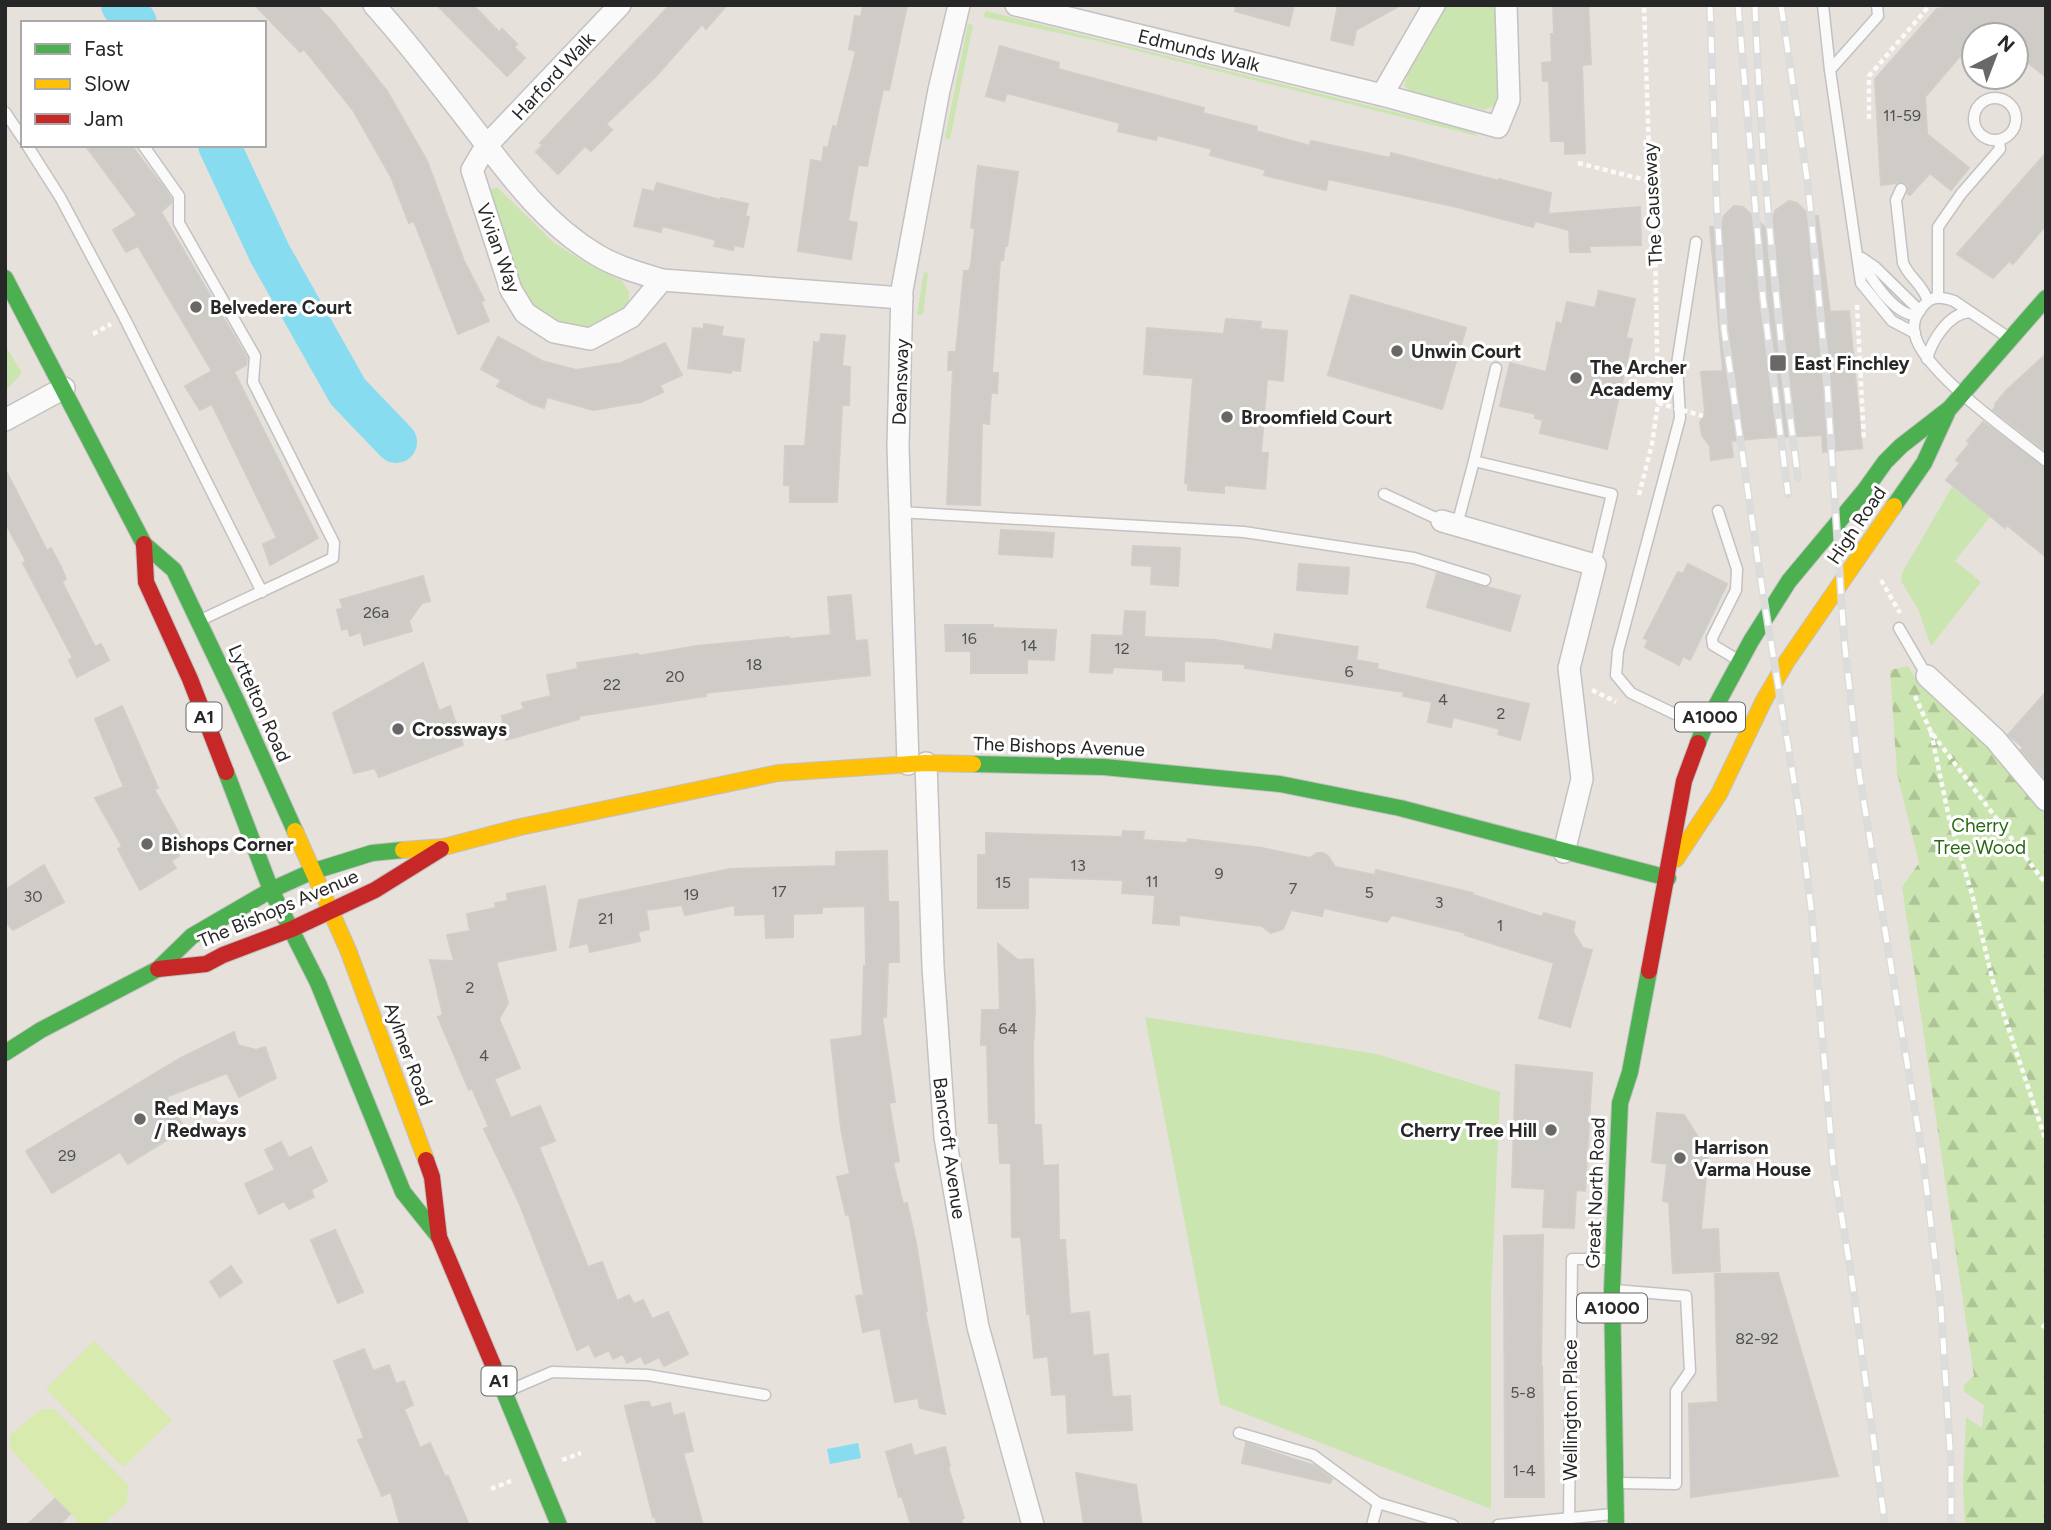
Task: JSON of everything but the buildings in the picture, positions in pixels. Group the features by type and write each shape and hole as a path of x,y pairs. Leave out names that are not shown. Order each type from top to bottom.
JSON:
{"main road":[{"name":"Lyttelton Road","path":"5,278 144,544 174,570 200,621 321,891"},
{"name":"High Road","path":"1787,661 1924,463 1950,408 2046,298"},
{"name":"High Road","path":"1790,581 1865,490 1885,461 1900,446 1950,408"},
{"name":"Lyttelton Road","path":"144,544 146,582 190,680 271,890 281,909"},
{"name":"Great North Road","path":"1615,1519 1612,1290 1620,1103 1630,1072 1684,781 1703,728 1740,661 1790,581"},
{"name":"Great North Road","path":"1669,873 1719,794 1764,700 1787,661"},
{"name":"The Bishops Avenue","path":"5,1054 41,1030 158,969 192,936 271,890 311,872 372,853 444,847 520,827 778,773 917,764 1104,766 1280,784 1399,808 1564,852 1669,873"},
{"name":"The Bishops Avenue","path":"158,969 206,964 292,929 375,890 444,847"},
{"name":"Aylmer Road","path":"321,891 348,950 432,1178 439,1237 559,1525"},
{"name":"Aylmer Road","path":"281,909 318,983 403,1192 439,1237"}],"street":[{"name":"Vivian Way","path":"374,5 402,36 514,183 564,232 607,260 662,280 902,298"},
{"name":"Harford Walk","path":"486,146 620,5"},
{"name":"Deansway","path":"917,764 899,512 902,298 936,103 959,5"},
{"name":"Edmunds Walk","path":"1016,5 1382,95 1498,127 1509,100 1506,5"},
{"path":"1382,95 1434,5"},
{"name":"Vivian Way","path":"486,146 472,170 511,290 525,313 554,332 590,339 631,317 662,280"},
{"path":"5,420 64,388"},
{"path":"1450,523 1595,565 1569,668 1582,779 1564,852"},
{"path":"1919,682 1995,739 2046,800"},
{"name":"Bancroft Avenue","path":"917,764 945,1137 978,1327 1033,1525"}],"lane":[{"path":"1823,5 1861,283 1892,321 1914,333"},
{"path":"1830,70 1877,10 1888,5"},
{"path":"1991,98 2007,102 2016,115 2013,131 2007,138 1999,141 1983,138 1974,124 1977,107 1991,98"},
{"path":"5,112 21,136"},
{"path":"1999,141 2000,149 1961,194 1938,227 1933,299 1919,313 1914,323 1914,333 1931,363 1962,393 2046,461"},
{"path":"28,147 60,197 105,281 262,592"},
{"path":"144,147 179,196 179,223 255,356 253,382 334,543 333,558 200,621"},
{"path":"1901,189 1896,200 1906,271 1933,299 1954,301 2010,339"},
{"path":"1696,242 1677,364 1680,418 1618,651 1616,675 1630,693 1703,728"},
{"path":"1856,255 1870,276 1901,311 1908,315 1919,313"},
{"path":"1931,363 1933,341 1956,315 1970,312"},
{"path":"1384,494 1450,523 1474,461 1496,368"},
{"path":"1474,461 1612,494 1595,565"},
{"path":"1718,511 1737,569 1736,590 1712,638 1713,645 1740,661"},
{"path":"899,512 1244,532 1414,558 1485,580"},
{"path":"1899,628 1919,682"},
{"name":"Wellington Place","path":"1569,1519 1572,1259 1614,1259"},
{"path":"1612,1290 1686,1296 1690,1371 1676,1391 1676,1484 1614,1483"},
{"path":"504,1393 552,1372 648,1375 765,1395"},
{"path":"1239,1433 1314,1455 1378,1503 1453,1525"},
{"path":"1372,1525 1378,1503"},
{"path":"1498,1525 1569,1519 1615,1519"}],"path":[{"name":"The Causeway","path":"1644,5 1650,181 1655,237 1658,403 1703,416"},
{"path":"1869,119 1869,76 1930,5"},
{"path":"1578,163 1650,181"},
{"path":"93,334 110,324"},
{"path":"1881,580 1900,610 1899,628"},
{"path":"1919,682 1949,818 1972,894 1993,982 2046,1141"},
{"path":"1931,732 2046,884"},
{"path":"560,1461 581,1453"},
{"path":"491,1489 512,1481"}],"green space":[{"path":"1445,5 1497,5 1501,97 1496,105 1485,110 1412,92 1404,86 1409,69"},
{"path":"986,11 1467,130 1477,136 1097,41 983,17"},
{"path":"968,24 973,25 950,139 945,138"},
{"path":"497,187 554,243 622,281 629,292 628,306 600,323 586,326 559,323 534,307 522,294 489,198 490,190"},
{"path":"924,272 928,273 923,315 917,315"},
{"path":"5,345 22,373 5,391"},
{"path":"1952,487 1990,517 1955,561 1981,582 1931,646 1918,609 1901,581 1902,573"},
{"name":"Cherry Tree Wood","path":"1908,666 1915,677 2002,758 2046,811 2046,1525 1965,1525 1963,1486 1966,1417 1982,1428 1984,1405 1964,1392 1964,1385 1974,1376 1902,887 1919,863 1897,773 1890,670"},
{"path":"1145,1017 1377,1054 1500,1092 1491,1300 1491,1509 1220,1404"},
{"path":"94,1341 172,1420 123,1467 46,1389"},
{"path":"54,1409 128,1485 127,1503 102,1525 81,1525 11,1450 9,1436 40,1410"}],"water":[{"path":"858,1443 861,1458 830,1464 827,1449"}],"waterway":[{"path":"122,5 134,21"},
{"path":"220,147 270,254 348,392 396,442"}],"railway":[{"path":"1710,5 1724,329 1762,588 1800,818 1812,916 1833,1164 1852,1280 1885,1525"},
{"path":"1738,5 1763,298 1788,494"},
{"path":"1755,5 1771,242 1798,478"},
{"path":"1781,5 1808,185 1827,383 1844,639 1859,773 1923,1159 1941,1308 1951,1465 1951,1525"}],"traffic: fast":[{"path":"5,278 144,544 174,570 295,831"},
{"path":"1698,743 1751,641 1789,581 1885,462 1950,408 2046,298"},
{"path":"1894,506 1924,463 1947,413"},
{"path":"973,764 1104,767 1280,784 1400,808 1668,878"},
{"path":"226,772 271,890 318,983 403,1192 439,1237"},
{"path":"5,1053 41,1030 158,969 192,936 271,890 311,872 372,853 403,850"},
{"path":"1616,1525 1612,1290 1620,1103 1630,1072 1649,971"},
{"path":"493,1365 559,1525"}],"traffic: slow":[{"path":"1676,859 1719,794 1764,700 1787,661 1894,506"},
{"path":"403,850 444,847 520,827 778,773 926,763 973,764"},
{"path":"295,831 348,950 426,1160"}],"traffic: jam":[{"path":"144,544 146,582 190,679 226,772"},
{"path":"1649,971 1684,781 1698,743"},
{"path":"158,969 206,964 292,929 375,890 441,849"},
{"path":"426,1160 432,1177 439,1237 493,1365"}],"place":[{"name":"Belvedere Court","path":"196,307"},
{"name":"Unwin Court","path":"1397,351"},
{"name":"East Finchley","path":"1778,363"},
{"name":"The Archer Academy","path":"1576,378"},
{"name":"Broomfield Court","path":"1227,417"},
{"name":"Crossways","path":"398,729"},
{"name":"Bishops Corner","path":"147,844"},
{"name":"Red Mays / Redways","path":"140,1119"},
{"name":"Cherry Tree Hill","path":"1551,1130"},
{"name":"Harrison Varma House","path":"1680,1158"}]}
